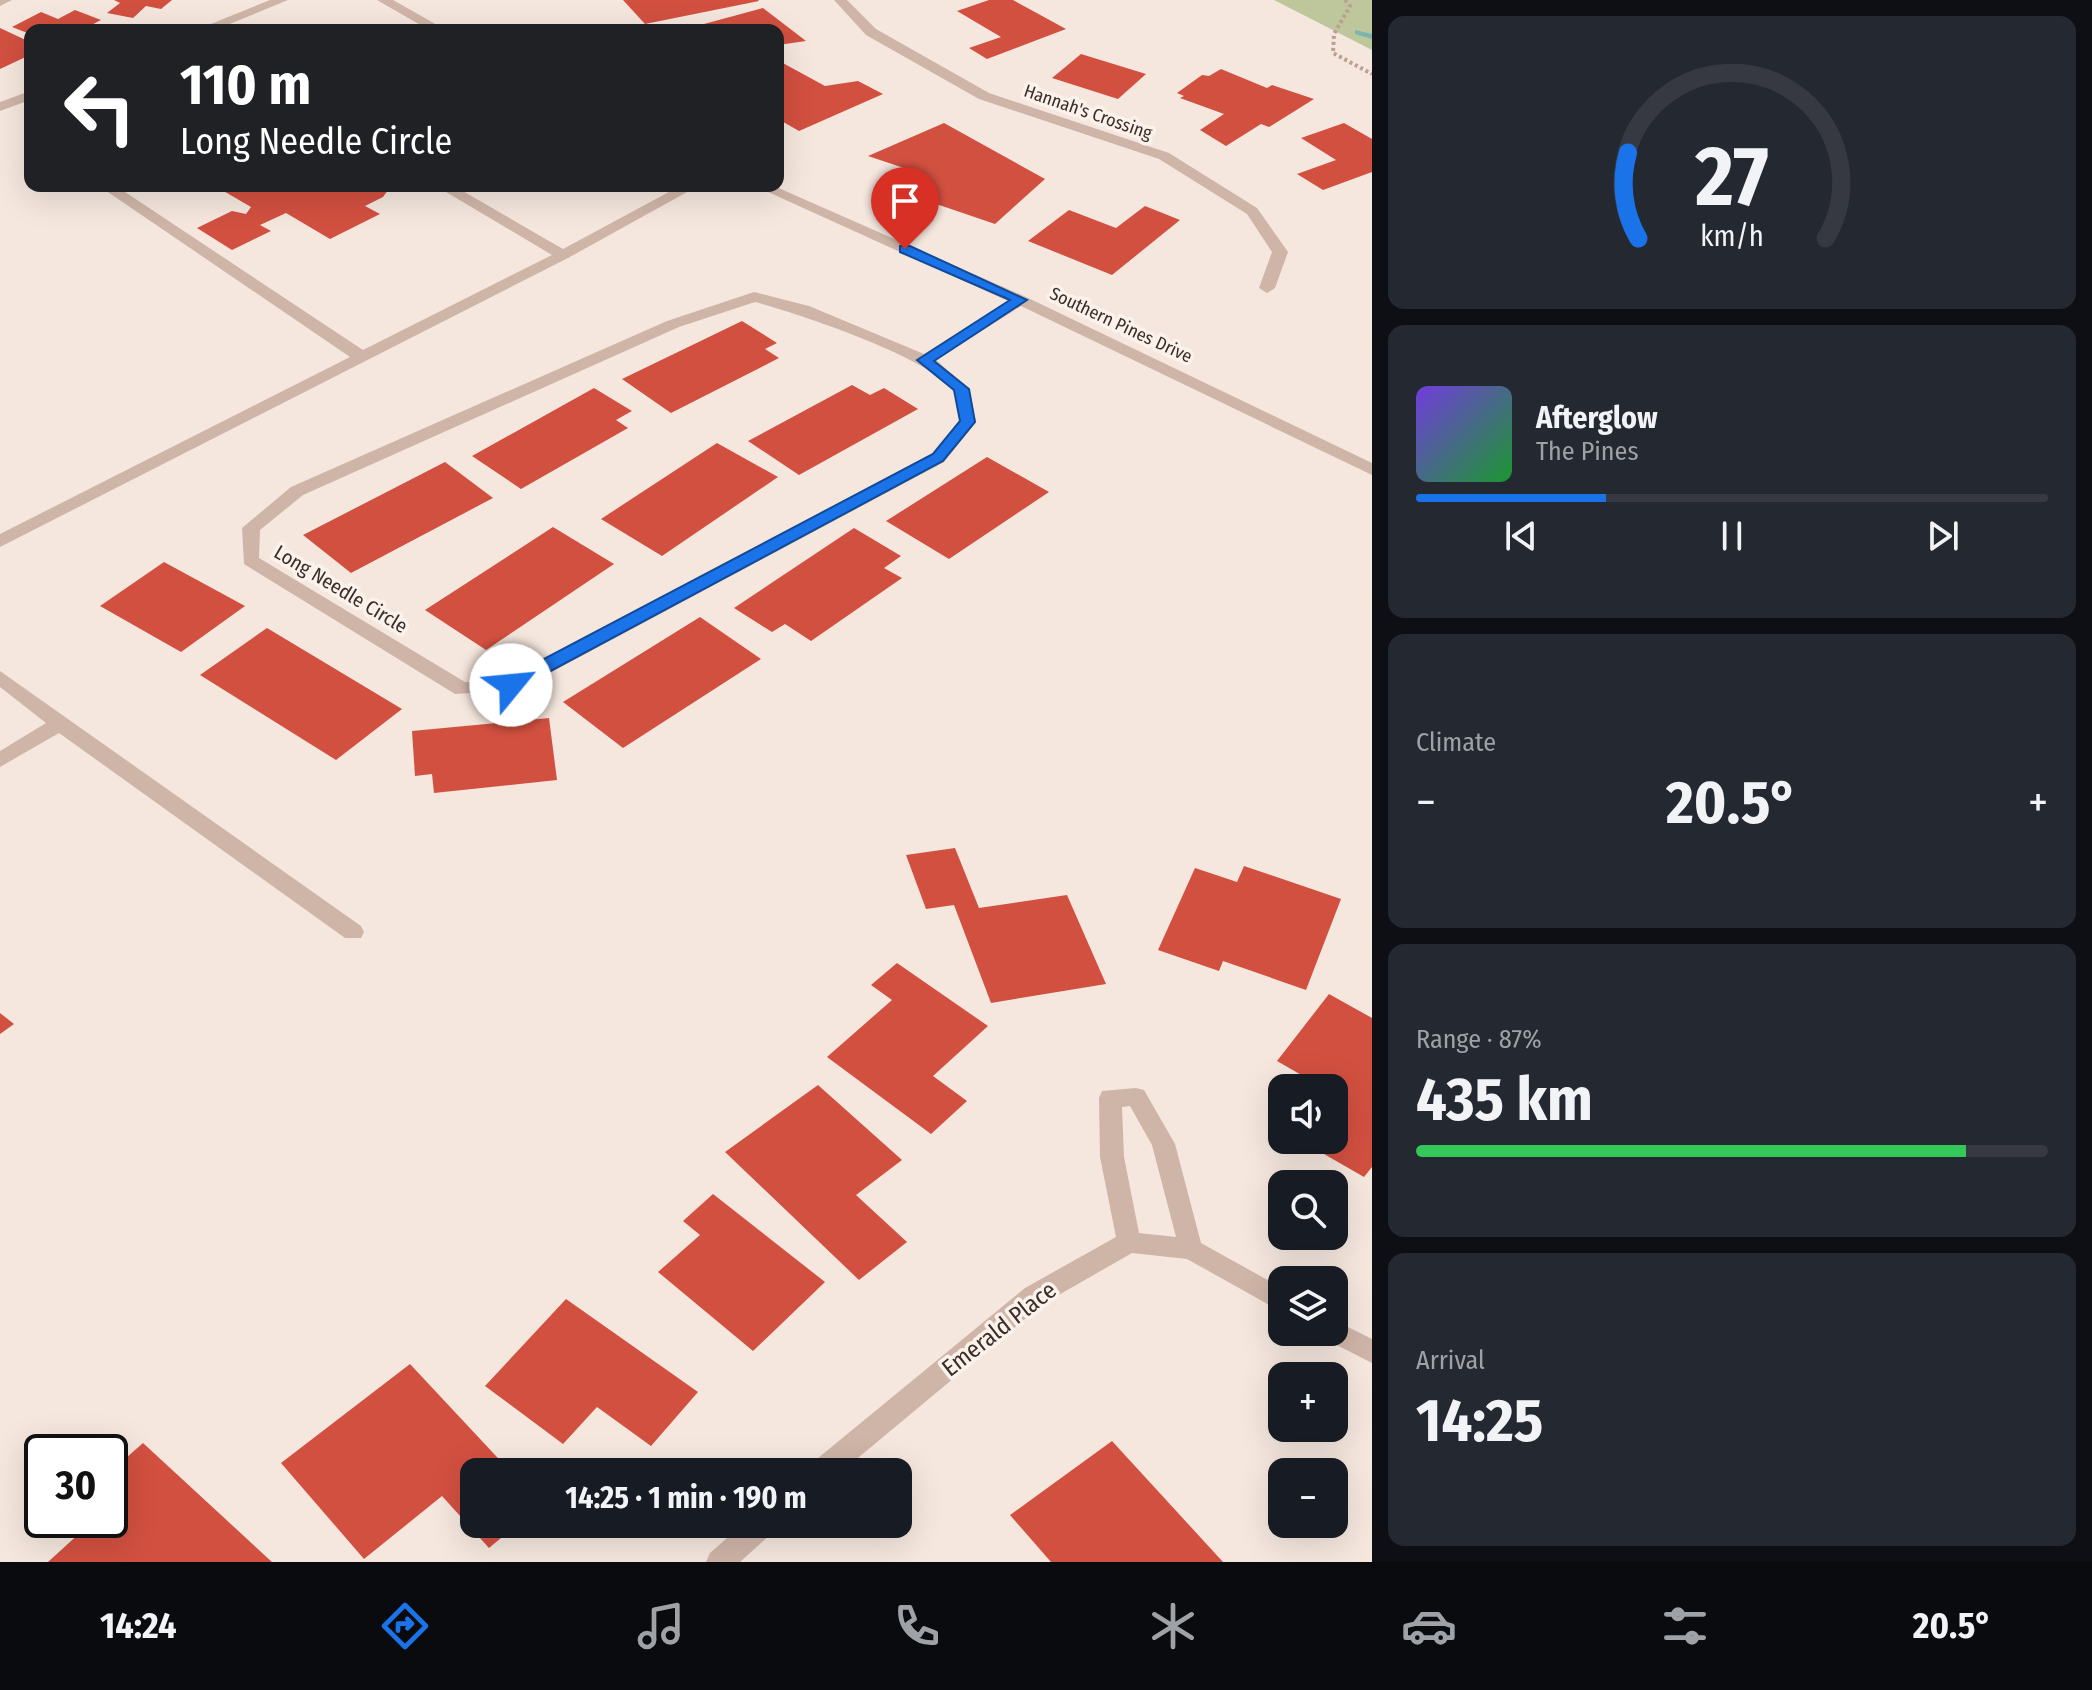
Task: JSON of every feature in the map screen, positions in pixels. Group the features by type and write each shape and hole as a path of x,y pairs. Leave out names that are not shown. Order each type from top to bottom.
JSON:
{"street":[{"path":"0,2 6,0"},
{"path":"219,24 282,0"},
{"path":"383,0 428,24"},
{"name":"Hannah's Crossing","path":"840,0 871,32 984,96 1164,156 1252,211 1280,252 1267,288"},
{"path":"0,107 24,97"},
{"path":"115,192 362,357"},
{"path":"453,192 563,255"},
{"path":"0,541 563,255 680,192"},
{"name":"Southern Pines Drive","path":"776,192 1020,300 1372,470"},
{"name":"Long Needle Circle","path":"754,297 803,309 925,360 961,389 968,422 938,458 511,685 462,689 250,560 251,528 297,491 673,324 754,297"},
{"path":"925,360 1020,300"},
{"path":"0,677 60,724 353,932"},
{"path":"0,760 60,724"},
{"path":"1191,1249 1163,1144 1136,1097 1110,1098 1112,1157 1129,1242 1191,1249 1268,1293"},
{"name":"Emerald Place","path":"838,1458 1034,1296 1129,1242"},
{"path":"1348,1339 1372,1352"},
{"path":"720,1562 747,1538"}],"path":[{"path":"1345,0 1350,6 1338,24 1331,44 1333,53 1372,74"}],"green space":[{"path":"1274,0 1372,0 1372,50"}],"building":[{"path":"114,0 172,0 161,9 146,6 133,18 107,13 120,3"},
{"path":"623,0 758,0 759,1 645,24"},
{"path":"989,0 1013,0 1066,29 987,59 969,48 1001,37 957,11"},
{"path":"763,8 784,24 704,24"},
{"path":"75,10 101,20 93,24 24,24 24,32 12,27 41,12 58,19"},
{"path":"784,24 806,41 784,44"},
{"path":"0,28 24,39 24,58 0,69"},
{"path":"1081,54 1146,74 1118,99 1052,78"},
{"path":"784,64 825,86 858,81 883,94 799,131 784,122"},
{"path":"1221,69 1267,88 1272,85 1314,99 1269,127 1261,124 1226,146 1200,130 1224,114 1180,98 1184,96 1177,93 1202,75 1209,76"},
{"path":"944,123 1045,179 995,224 907,194 928,176 868,156"},
{"path":"1344,123 1372,139 1372,172 1323,190 1297,174 1336,160 1301,138"},
{"path":"225,192 387,192 365,206 380,214 330,239 286,213 260,225 271,231 232,250 197,228 232,211 246,214 251,207"},
{"path":"1145,206 1180,220 1112,275 1028,241 1069,210 1116,228"},
{"path":"742,321 777,343 765,349 779,358 671,413 622,379"},
{"path":"852,385 870,395 884,388 918,409 799,475 748,441"},
{"path":"594,388 632,411 616,420 628,428 521,489 472,456"},
{"path":"717,443 778,477 662,556 601,519"},
{"path":"987,457 1049,492 949,559 886,521"},
{"path":"445,462 493,498 351,573 303,535"},
{"path":"553,527 614,564 486,650 425,610"},
{"path":"854,528 901,556 884,568 902,578 811,641 785,624 772,632 734,608"},
{"path":"164,562 245,606 181,652 100,606"},
{"path":"700,617 761,659 623,748 563,702"},
{"path":"267,628 402,709 336,760 200,675"},
{"path":"549,718 557,780 434,793 432,774 415,776 412,731"},
{"path":"955,848 979,908 1067,895 1106,984 991,1003 954,905 926,909 906,855"},
{"path":"1244,866 1341,899 1306,990 1223,961 1219,971 1158,950 1195,868 1237,882"},
{"path":"897,963 988,1026 933,1076 967,1101 931,1134 827,1057 892,1000 871,985"},
{"path":"1329,994 1372,1018 1372,1167 1364,1177 1324,1154 1348,1154 1348,1074 1300,1074 1277,1061"},
{"path":"0,1013 14,1024 0,1034"},
{"path":"818,1085 902,1160 856,1195 907,1242 859,1280 725,1152"},
{"path":"713,1194 825,1282 753,1351 658,1272 700,1235 683,1221"},
{"path":"566,1299 698,1392 651,1446 597,1407 563,1444 485,1386"},
{"path":"410,1364 498,1458 460,1458 460,1516 442,1496 364,1559 281,1463"},
{"path":"1112,1441 1223,1562 1051,1562 1010,1515"},
{"path":"143,1443 272,1562 48,1562 74,1538 128,1538 128,1456"},
{"path":"480,1538 501,1538 489,1548"}],"waterway":[{"path":"1358,32 1372,37"}],"route":[{"path":"511,685 938,458 968,422 961,389 925,360 1020,300 905,249"}]}
